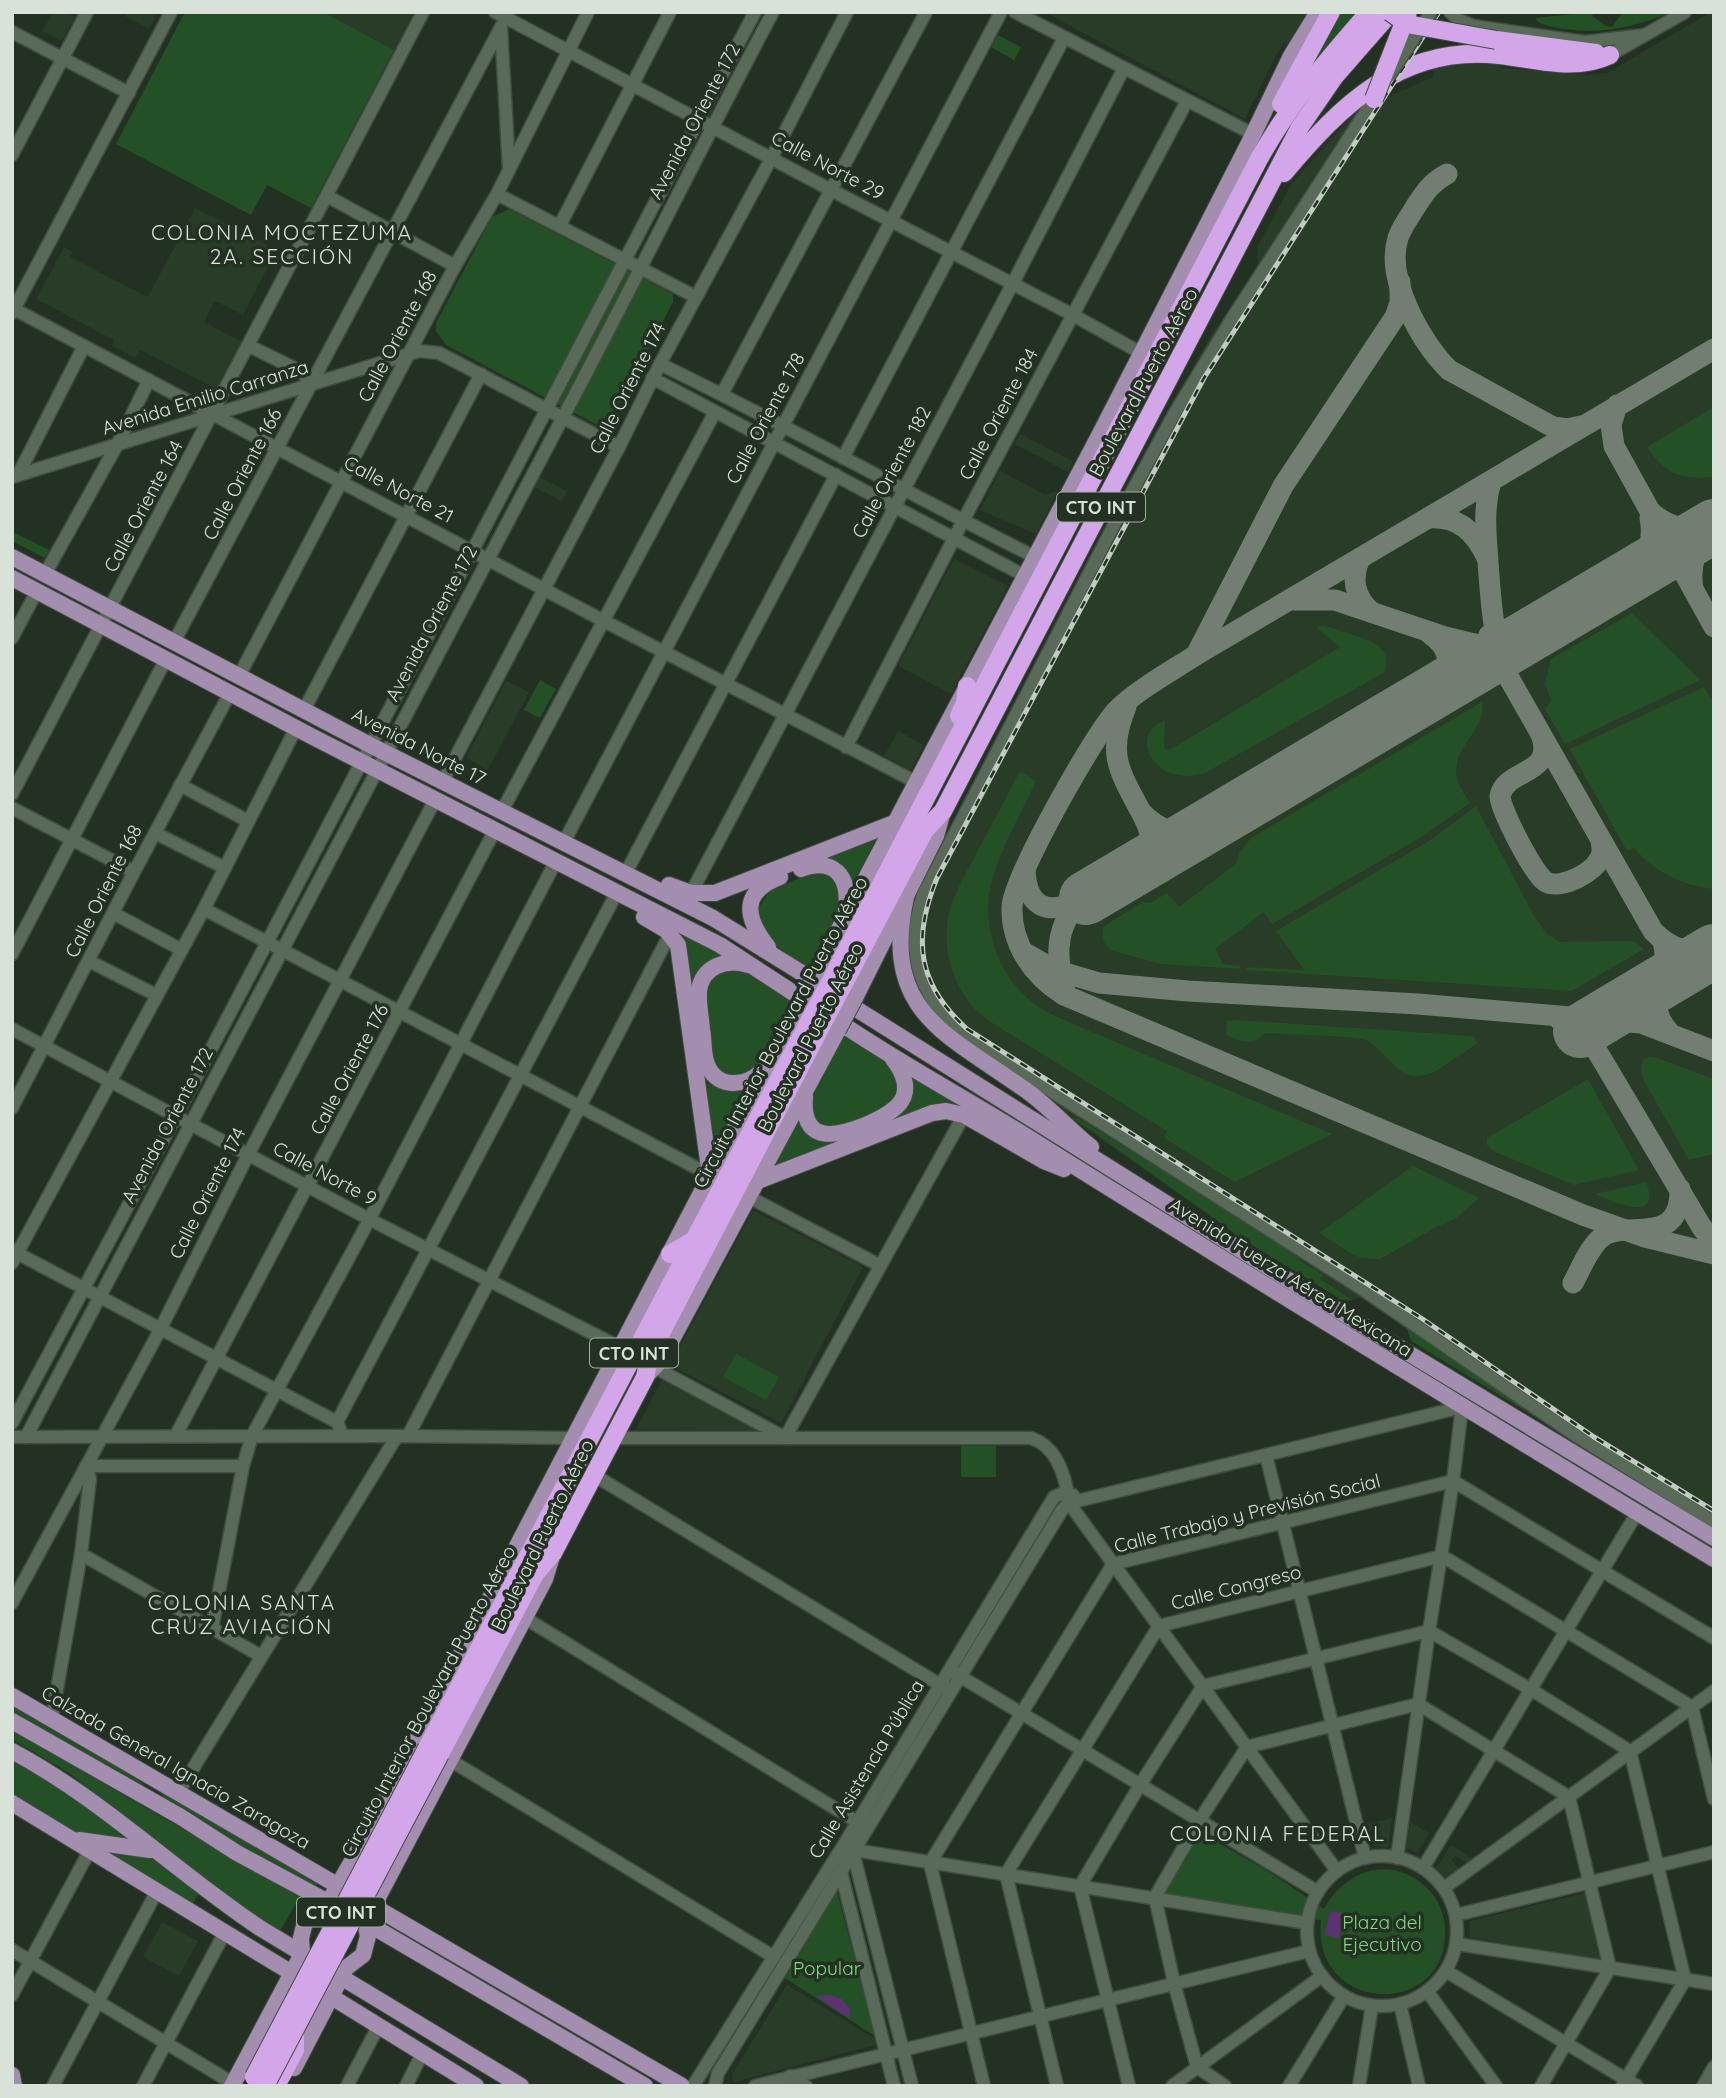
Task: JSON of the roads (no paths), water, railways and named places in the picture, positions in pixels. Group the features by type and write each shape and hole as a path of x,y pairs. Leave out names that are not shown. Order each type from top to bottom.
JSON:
{"highway":[{"path":"1259,159 1267,131 1331,12"},
{"name":"Circuito Interior Boulevard Puerto Aéreo","path":"650,1372 650,1354 946,759 1259,159 1296,99 1370,12"},
{"path":"1390,12 1408,24 1497,47 1610,55"},
{"name":"Boulevard Puerto Aéreo","path":"943,811 1311,109 1335,76 1390,12"},
{"path":"1374,99 1408,12"},
{"path":"1277,83 1318,35"},
{"path":"1260,202 1310,141 1338,113 1378,83 1447,55 1497,47"},
{"path":"1101,432 1110,426 1127,398 1137,394"},
{"path":"946,759 949,737 965,703 967,686"},
{"name":"Circuito Interior Boulevard Puerto Aéreo","path":"834,988 925,830 943,811"},
{"name":"Circuito Interior Boulevard Puerto Aéreo","path":"254,2084 439,1754 548,1517 694,1240 820,1015"},
{"path":"670,1254 694,1240"},
{"name":"Boulevard Puerto Aéreo","path":"553,1553 650,1372"},
{"path":"546,1492 548,1517"},
{"name":"Circuito Interior Boulevard Puerto Aéreo","path":"254,2084 295,2029 535,1574 553,1553"}],"main road":[{"name":"Boulevard Puerto Aéreo","path":"834,988 844,918 1101,432 1277,83 1318,12"},
{"name":"Avenida Norte 17","path":"12,557 377,748 713,918 834,988"},
{"name":"Avenida Norte 17","path":"12,578 368,766 720,945 820,1015"},
{"name":"Boulevard Puerto Aéreo","path":"650,1372 661,1360 747,1196 805,1096 820,1015 834,988 906,897 936,836 943,811"},
{"path":"564,842 587,845 679,890 709,894 894,823"},
{"path":"556,861 570,877 658,924 670,934 679,949 710,1175"},
{"path":"775,955 758,935 750,913 755,894 771,880 813,865 832,868 843,878 846,887 844,918"},
{"path":"906,897 901,934 904,969 910,990 927,1018 954,1042 1037,1099 1077,1136 1147,1192"},
{"path":"760,971 734,962 718,965 704,976 699,994 706,1060 713,1073 725,1082 740,1084 750,1081 767,1067"},
{"name":"Avenida Fuerza Aérea Mexicana","path":"834,988 1147,1192 1714,1538"},
{"name":"Boulevard Puerto Aéreo","path":"254,2084 292,1972 302,1954 301,1938 306,1922 316,1910 328,1903 363,1842 767,1067 820,1015"},
{"name":"Avenida Fuerza Aérea Mexicana","path":"820,1015 945,1086 1462,1407 1714,1559"},
{"path":"805,1096 804,1110 809,1124 826,1135 842,1134 886,1117 898,1107 905,1093 903,1076 892,1057"},
{"path":"758,1181 932,1113 946,1111 964,1115 1044,1161 1104,1185"},
{"name":"Boulevard Puerto Aéreo","path":"285,2086 346,1968 363,1955 368,1936 365,1922 398,1859 439,1754 525,1618 545,1579 553,1553"},
{"name":"Calzada General Ignacio Zaragoza","path":"12,1696 373,1906 693,2085"},
{"path":"12,1721 181,1817 237,1853 365,1922 645,2086"},
{"path":"12,1751 63,1780 235,1912 521,2086"},
{"path":"138,1769 157,1798 181,1817"},
{"path":"12,1803 423,2052 468,2084"},
{"path":"72,1839 141,1847 162,1855"},
{"path":"363,1842 366,1851 374,1857 383,1860 398,1859"},
{"path":"12,2075 14,2086"}],"street":[{"path":"12,155 87,12"},
{"path":"13,310 172,12"},
{"name":"Calle Oriente 164","path":"12,794 423,12"},
{"name":"Calle Oriente 168","path":"239,676 455,266 497,194 588,12"},
{"path":"560,225 670,12"},
{"name":"Avenida Oriente 172","path":"26,1437 281,949 473,550 755,12"},
{"name":"Avenida Oriente 172","path":"377,748 487,558 563,418 773,12"},
{"name":"Calle Oriente 174","path":"443,781 619,447 652,378 847,12"},
{"path":"722,394 926,12"},
{"name":"Calle Oriente 178","path":"564,842 1001,12"},
{"path":"1015,12 1253,134"},
{"path":"1431,12 1200,369 1115,523 923,895 916,918 915,952 919,972 935,1006 961,1033 989,1053 1382,1302 1578,1437 1714,1522"},
{"path":"1450,12 1459,20 1473,26 1573,41 1644,35"},
{"path":"1610,55 1685,12"},
{"path":"500,16 509,170"},
{"name":"Calle Norte 29","path":"500,16 1013,283 1141,353"},
{"name":"Calle Oriente 166","path":"174,642 279,448 500,16"},
{"path":"12,32 129,93"},
{"path":"843,458 1064,38"},
{"name":"Calle Oriente 182","path":"691,893 1124,68"},
{"name":"Calle Oriente 184","path":"846,747 962,521 1187,101"},
{"path":"497,194 696,297"},
{"path":"327,196 455,266"},
{"name":"Calle Norte 21","path":"13,310 916,782"},
{"path":"15,476 84,346"},
{"path":"249,346 302,372 312,384"},
{"name":"Avenida Emilio Carranza","path":"15,476 419,351 439,353 619,447"},
{"path":"660,364 1035,557"},
{"path":"304,710 481,374"},
{"path":"652,378 1025,576"},
{"path":"46,574 117,445 149,380"},
{"path":"502,811 715,412"},
{"path":"630,865 836,475"},
{"path":"12,638 37,591"},
{"path":"12,954 166,659"},
{"name":"Calle Oriente 168","path":"12,1108 230,693"},
{"path":"296,728 204,909 14,1256 99,1297 337,1422 343,1436"},
{"name":"Avenida Oriente 172","path":"12,1423 266,942 368,766"},
{"path":"180,785 248,821"},
{"name":"Calle Oriente 174","path":"12,1603 160,1330 248,1154 435,800"},
{"path":"12,808 134,872"},
{"name":"Calle Oriente 176","path":"177,1435 495,830"},
{"path":"155,833 225,868"},
{"path":"212,1628 243,1466 252,1436 556,861"},
{"path":"337,1422 613,900"},
{"path":"204,909 710,1175"},
{"path":"113,913 182,950"},
{"path":"178,1793 261,1656 402,1436 488,1280 670,934"},
{"path":"89,961 156,995"},
{"name":"Calle Norte 9","path":"12,1029 369,1219 621,1348"},
{"path":"785,1438 964,1115"},
{"path":"747,1196 879,1265"},
{"path":"650,1372 785,1438"},
{"path":"1396,1858 1462,1407"},
{"name":"Calle Asistencia Pública","path":"693,2085 862,1825 954,1673 1054,1497 1084,1497 1462,1407"},
{"path":"12,1437 177,1435 574,1438"},
{"path":"614,1438 1031,1438 1043,1442 1051,1450 1065,1480 1068,1498 1337,1871"},
{"path":"1266,1455 1365,1858"},
{"path":"52,1717 81,1553 90,1479 86,1466 243,1466"},
{"path":"594,1475 945,1688"},
{"path":"1453,1481 1714,1637"},
{"name":"Calle Trabajo y Previsión Social","path":"930,1863 1114,1564 1453,1481"},
{"path":"1423,1868 1637,1513"},
{"path":"81,1553 261,1656"},
{"path":"1442,1556 1692,1707 1714,1799"},
{"name":"Calle Congreso","path":"1006,1874 1159,1626 1442,1556"},
{"path":"525,1618 862,1825"},
{"path":"1129,2086 1080,1886 1140,1784 1203,1686 1429,1631 1630,1751 1685,1980 1628,2084 1446,1971"},
{"path":"954,1673 1318,1892"},
{"path":"1444,1888 1714,1691"},
{"path":"1225,2086 1197,2067 1174,1983 1155,1897 1247,1746 1418,1704 1569,1797 1610,1968 1541,2086"},
{"path":"439,1754 774,1957"},
{"name":"Calle Asistencia Pública","path":"715,2086 718,2073 854,1851 862,1825"},
{"path":"12,1995 90,1850"},
{"path":"854,1851 1307,1923"},
{"name":"Calle Asistencia Pública","path":"854,1851 912,2086"},
{"path":"1456,1915 1714,1852"},
{"path":"1365,1858 1396,1858 1423,1868 1444,1888 1456,1915 1457,1944 1446,1971 1427,1992 1400,2004 1372,2006 1344,1996 1321,1976 1309,1951 1307,1923 1311,1905 1318,1892 1337,1871 1365,1858"},
{"path":"930,1863 985,2086"},
{"name":"Calle Asistencia Pública","path":"841,1872 894,2086"},
{"path":"1006,1874 1057,2086"},
{"path":"54,2086 157,1891"},
{"path":"143,2086 225,1933"},
{"path":"1457,1944 1714,1984"},
{"path":"12,1950 166,2042 254,2084"},
{"path":"755,2086 1309,1951"},
{"path":"1172,2086 1321,1976"},
{"path":"1427,1992 1496,2086"},
{"path":"1289,2086 1344,1996"},
{"path":"1400,2004 1419,2086"},
{"path":"1359,2086 1372,2006"},
{"path":"347,2086 379,2025"},
{"path":"406,2086 423,2052"},
{"path":"1703,2086 1714,2067"},
{"path":"790,2076 806,2086"}],"railway":[{"path":"1439,12 1204,378 937,878 924,921 924,960 938,995 967,1029 1421,1318 1594,1437 1714,1511"}],"district":[{"name":"COLONIA MOCTEZUMA 2A. SECCIÓN","path":"282,244"},
{"name":"COLONIA SANTA CRUZ AVIACIÓN","path":"242,1614"},
{"name":"COLONIA FEDERAL","path":"1278,1833"}],"park label":[{"name":"Plaza del Ejecutivo","path":"1382,1933"},
{"name":"Popular","path":"827,1968"}]}
